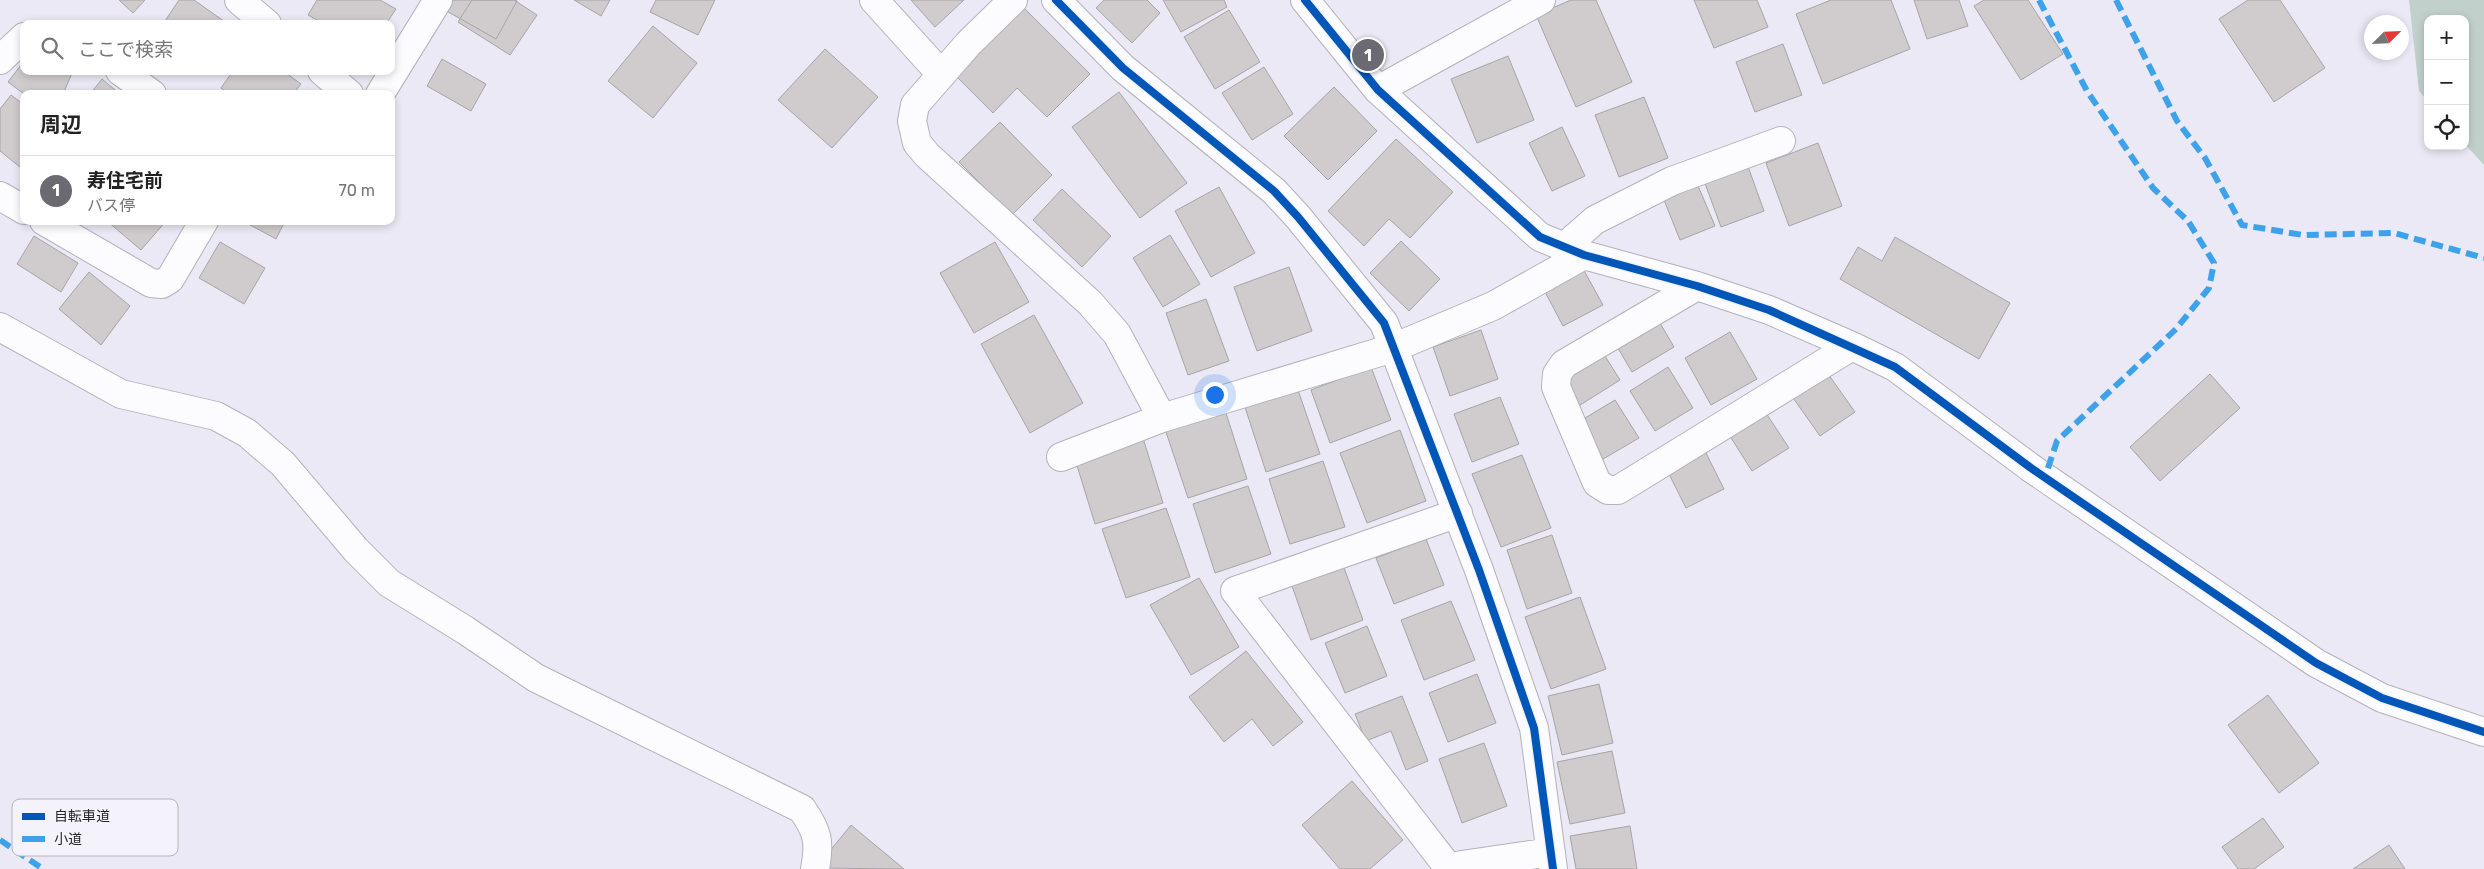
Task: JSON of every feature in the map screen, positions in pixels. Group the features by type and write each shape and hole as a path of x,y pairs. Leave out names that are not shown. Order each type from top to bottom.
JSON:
{"street":[{"path":"239,0 262,20"},
{"path":"395,70 438,0"},
{"path":"874,0 941,74"},
{"path":"1013,0 941,74 915,104 912,121 917,143 927,155 1090,303 1117,334 1162,418"},
{"path":"1056,0 1123,68 1274,192 1298,216 1384,323 1458,513 1534,728 1552,860 1448,867 1235,591 1458,513"},
{"path":"1305,0 1378,90 1540,237 1574,251 1697,286 1769,310 1895,367 2031,468 2316,663 2382,698 2484,732"},
{"path":"1378,90 1541,0"},
{"path":"0,60 20,41"},
{"path":"126,75 146,90"},
{"path":"327,75 344,90"},
{"path":"382,90 392,75"},
{"path":"1061,457 1162,418 1393,348 1493,306 1574,251 1595,220 1672,180 1781,141"},
{"path":"0,196 20,208"},
{"path":"51,225 151,283 162,284 170,279 202,225"},
{"path":"1697,286 1564,364 1557,374 1556,387 1597,483 1602,488 1618,490 1852,346"},
{"path":"0,327 121,394 216,416 247,433 283,464 356,550 389,583 465,630 536,678 802,809 814,826 819,846 815,869"}],"shaded area":[{"path":"2409,0 2484,0 2484,165 2469,148 2469,15 2424,15 2424,97 2419,91"}],"building":[{"path":"119,0 145,0 133,13"},
{"path":"179,0 194,0 222,20 166,20"},
{"path":"317,0 380,0 396,9 389,20 317,20 308,15"},
{"path":"449,0 517,1 496,39 443,9"},
{"path":"472,0 514,0 537,15 510,55 458,22"},
{"path":"574,0 610,0 601,16"},
{"path":"656,0 715,0 698,35 650,12"},
{"path":"911,0 964,0 935,27"},
{"path":"1104,0 1147,0 1160,13 1132,43 1096,8"},
{"path":"1163,0 1224,0 1227,7 1181,32"},
{"path":"1571,0 1596,0 1632,82 1576,107 1536,15"},
{"path":"1694,0 1757,0 1768,27 1714,48"},
{"path":"1831,0 1891,0 1910,49 1823,84 1796,14"},
{"path":"1914,0 1959,0 1968,26 1927,39"},
{"path":"1984,0 2028,0 2063,54 2021,80 1974,6"},
{"path":"2248,0 2280,0 2325,68 2274,102 2219,19"},
{"path":"1018,2 1090,74 1047,117 1017,88 993,113 950,70"},
{"path":"1229,10 1260,62 1215,89 1184,37"},
{"path":"653,26 697,63 653,118 608,81"},
{"path":"1783,44 1802,95 1755,112 1736,62"},
{"path":"825,49 878,97 832,148 778,100"},
{"path":"1508,56 1534,120 1477,143 1451,79"},
{"path":"442,59 486,84 471,111 427,86"},
{"path":"20,66 20,75 71,75 65,90 20,91 8,82"},
{"path":"1264,67 1293,114 1252,140 1222,93"},
{"path":"230,75 289,75 301,84 296,90 224,90 221,88"},
{"path":"102,79 115,90 93,90"},
{"path":"1334,87 1377,131 1328,180 1284,136"},
{"path":"1119,92 1187,183 1140,218 1072,127"},
{"path":"11,95 20,102 20,167 0,151 0,109"},
{"path":"1644,97 1668,158 1619,177 1595,115"},
{"path":"1000,122 1052,175 1012,215 959,162"},
{"path":"1562,127 1585,176 1552,191 1529,143"},
{"path":"1396,139 1453,192 1410,238 1389,219 1364,246 1328,211"},
{"path":"1818,143 1842,206 1789,226 1766,163"},
{"path":"1746,161 1764,211 1721,227 1703,178"},
{"path":"1696,181 1715,226 1680,240 1662,195"},
{"path":"1219,187 1255,253 1211,277 1175,211"},
{"path":"1062,189 1111,236 1082,267 1033,220"},
{"path":"112,225 163,225 141,250"},
{"path":"250,225 283,225 276,239"},
{"path":"1170,235 1200,284 1163,307 1133,258"},
{"path":"34,236 78,263 61,292 17,264"},
{"path":"1895,237 2010,303 1979,359 1840,279 1858,247 1882,261"},
{"path":"1401,241 1440,279 1409,311 1370,273"},
{"path":"220,242 265,268 244,304 199,278"},
{"path":"995,242 1029,302 974,333 940,273"},
{"path":"1289,267 1312,331 1257,351 1234,287"},
{"path":"1582,267 1603,305 1563,326 1543,288"},
{"path":"89,272 130,306 101,345 59,309"},
{"path":"1206,299 1229,361 1188,375 1166,313"},
{"path":"1034,315 1083,403 1030,433 981,344"},
{"path":"1657,318 1674,347 1632,372 1615,343"},
{"path":"1481,330 1498,379 1450,396 1433,347"},
{"path":"1730,332 1757,379 1711,405 1685,358"},
{"path":"1600,348 1620,380 1577,407 1557,374"},
{"path":"1371,367 1391,420 1330,443 1311,390"},
{"path":"1668,367 1693,408 1655,431 1630,391"},
{"path":"1826,371 1855,412 1820,436 1791,395"},
{"path":"2210,374 2240,408 2160,481 2130,447"},
{"path":"1298,390 1320,454 1266,472 1245,407"},
{"path":"1500,397 1519,444 1472,462 1454,414"},
{"path":"1615,400 1639,438 1603,459 1580,421"},
{"path":"1225,410 1247,479 1188,498 1165,429"},
{"path":"1764,410 1789,448 1752,471 1728,433"},
{"path":"1400,430 1426,501 1367,523 1340,453"},
{"path":"1143,438 1163,503 1095,524 1075,459"},
{"path":"1704,449 1724,489 1686,508 1666,468"},
{"path":"1522,455 1551,528 1501,547 1472,474"},
{"path":"1323,461 1345,527 1290,544 1269,479"},
{"path":"1248,486 1271,554 1215,573 1193,504"},
{"path":"1166,508 1190,577 1126,598 1102,529"},
{"path":"1552,535 1572,593 1527,609 1507,550"},
{"path":"1426,539 1444,585 1394,604 1376,558"},
{"path":"1343,565 1363,620 1311,640 1291,583"},
{"path":"1199,578 1239,647 1191,675 1150,605"},
{"path":"1580,597 1606,669 1551,689 1525,617"},
{"path":"1451,601 1475,660 1424,680 1401,620"},
{"path":"1367,626 1387,676 1345,693 1325,643"},
{"path":"1246,651 1303,722 1273,746 1252,719 1224,742 1189,697"},
{"path":"1477,674 1496,723 1448,742 1429,693"},
{"path":"1599,684 1613,743 1562,755 1548,696"},
{"path":"2268,695 2319,763 2279,793 2228,725"},
{"path":"1402,696 1428,761 1406,770 1391,731 1366,741 1355,714"},
{"path":"1484,743 1507,806 1462,823 1439,759"},
{"path":"1612,751 1625,813 1570,824 1557,762"},
{"path":"1352,781 1403,840 1370,869 1340,869 1302,825"},
{"path":"2263,818 2284,847 2254,869 2238,869 2222,847"},
{"path":"851,825 904,869 816,868"},
{"path":"1630,826 1637,869 1576,869 1570,836"},
{"path":"2389,845 2405,869 2353,869"}],"marked path":[{"path":"2039,0 2087,91 2153,188 2188,221 2214,263 2209,288 2176,329 2057,441 2045,477"},
{"path":"2116,0 2177,121 2205,158 2242,225 2303,235 2394,233 2484,258"},
{"path":"0,840 12,848"},
{"path":"24,856 43,869"}],"cycle path":[{"path":"1056,0 1123,68 1274,191 1298,217 1384,323 1479,570 1534,728 1553,869"},
{"path":"1305,0 1378,90 1540,237 1584,255 1697,286 1769,310 1895,367 2031,468 2316,663 2382,698 2484,732"}],"place":[{"name":"寿住宅前","path":"1368,55"}]}
